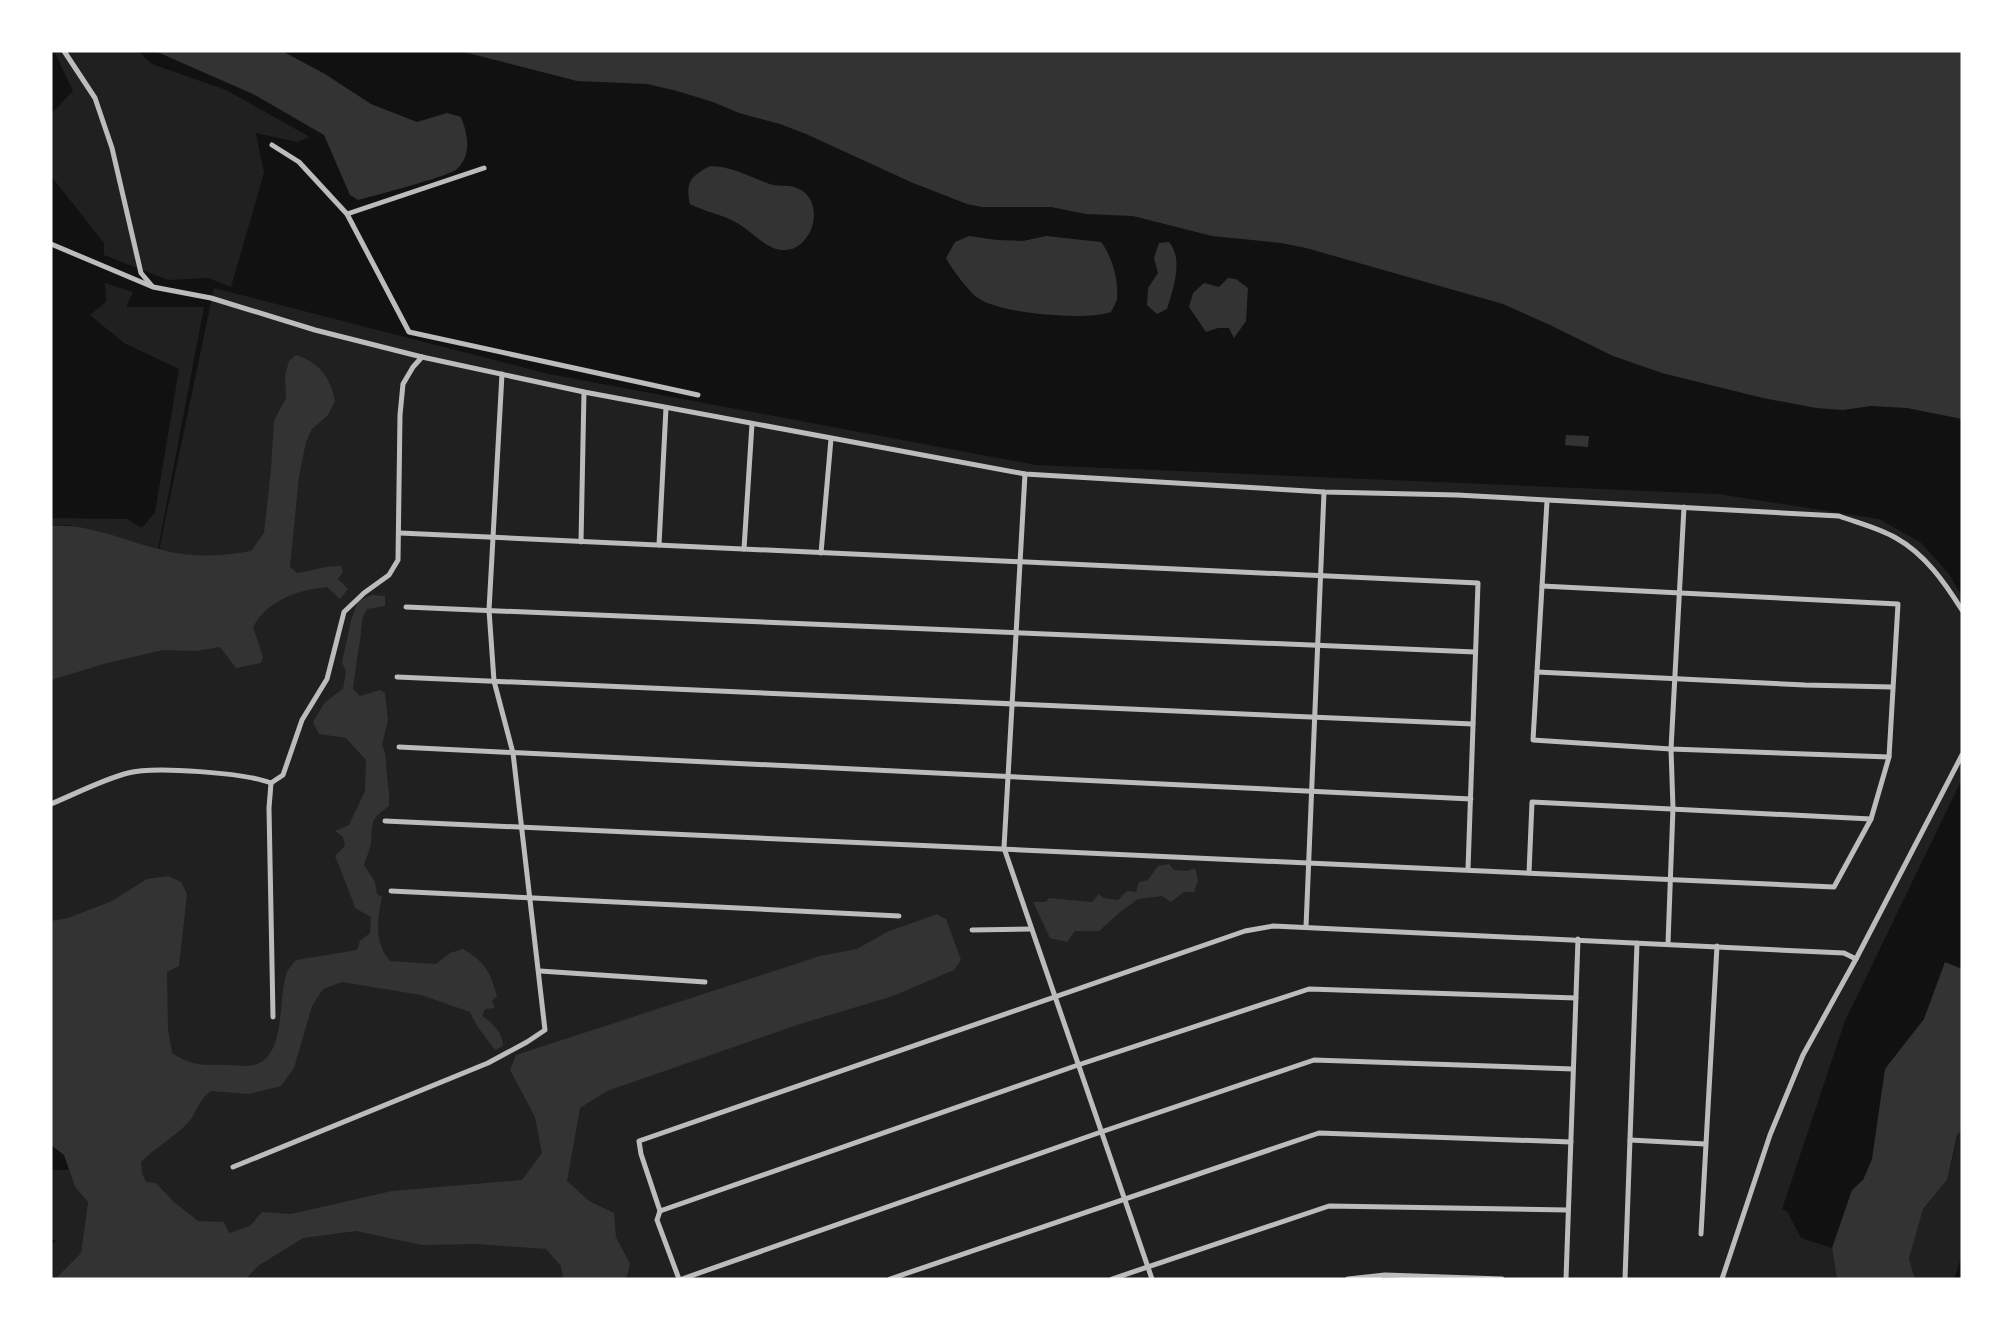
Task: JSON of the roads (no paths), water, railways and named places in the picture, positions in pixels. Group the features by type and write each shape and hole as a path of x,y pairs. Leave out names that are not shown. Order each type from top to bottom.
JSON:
{"street":[{"path":"64,51 95,98 112,148 141,273 153,287"},
{"path":"272,145 299,162 346,214 409,332 698,395"},
{"path":"346,214 484,168"},
{"path":"51,244 153,287 211,298 315,330 422,357 666,408 1025,474 1324,492 1457,495 1839,516 1897,538 1923,558 1947,586 1962,610"},
{"path":"271,783 283,775 302,720 327,679 344,612 364,593 389,575 398,560 400,415 404,384 413,367 422,357"},
{"path":"233,1167 488,1063 511,1052 545,1030 540,971 513,753 494,681 489,610 502,374"},
{"path":"581,542 584,392"},
{"path":"659,545 666,408"},
{"path":"744,549 752,424"},
{"path":"821,553 831,439"},
{"path":"1025,474 1004,848 1152,1279"},
{"path":"1306,927 1324,492"},
{"path":"1546,501 1533,740 1671,749 1889,757"},
{"path":"1668,944 1673,808 1671,749 1684,507"},
{"path":"399,533 1478,583 1468,869"},
{"path":"385,821 1834,887 1870,819 1889,757 1898,604 1542,586"},
{"path":"406,607 1475,652"},
{"path":"1537,672 1892,687"},
{"path":"397,677 1473,724"},
{"path":"399,747 1471,799"},
{"path":"1722,1279 1770,1135 1803,1054 1856,959 1962,755"},
{"path":"51,804 129,773 164,770 232,776 271,783"},
{"path":"271,783 269,808 273,1017"},
{"path":"1529,873 1532,802 1870,819"},
{"path":"391,891 899,916"},
{"path":"1573,1069 1314,1060 681,1279 657,1220 660,1211 641,1154 639,1141 1245,931 1273,926 1844,953 1856,959"},
{"path":"972,930 1030,929"},
{"path":"1566,1279 1578,939"},
{"path":"1626,1279 1637,943"},
{"path":"1701,1234 1717,946"},
{"path":"540,971 705,982"},
{"path":"660,1211 1078,1065 1309,989 1576,998"},
{"path":"890,1279 1319,1133 1571,1142"},
{"path":"1630,1140 1705,1144"},
{"path":"1112,1279 1329,1206 1568,1210"},
{"path":"1348,1279 1385,1275 1502,1279"}]}
